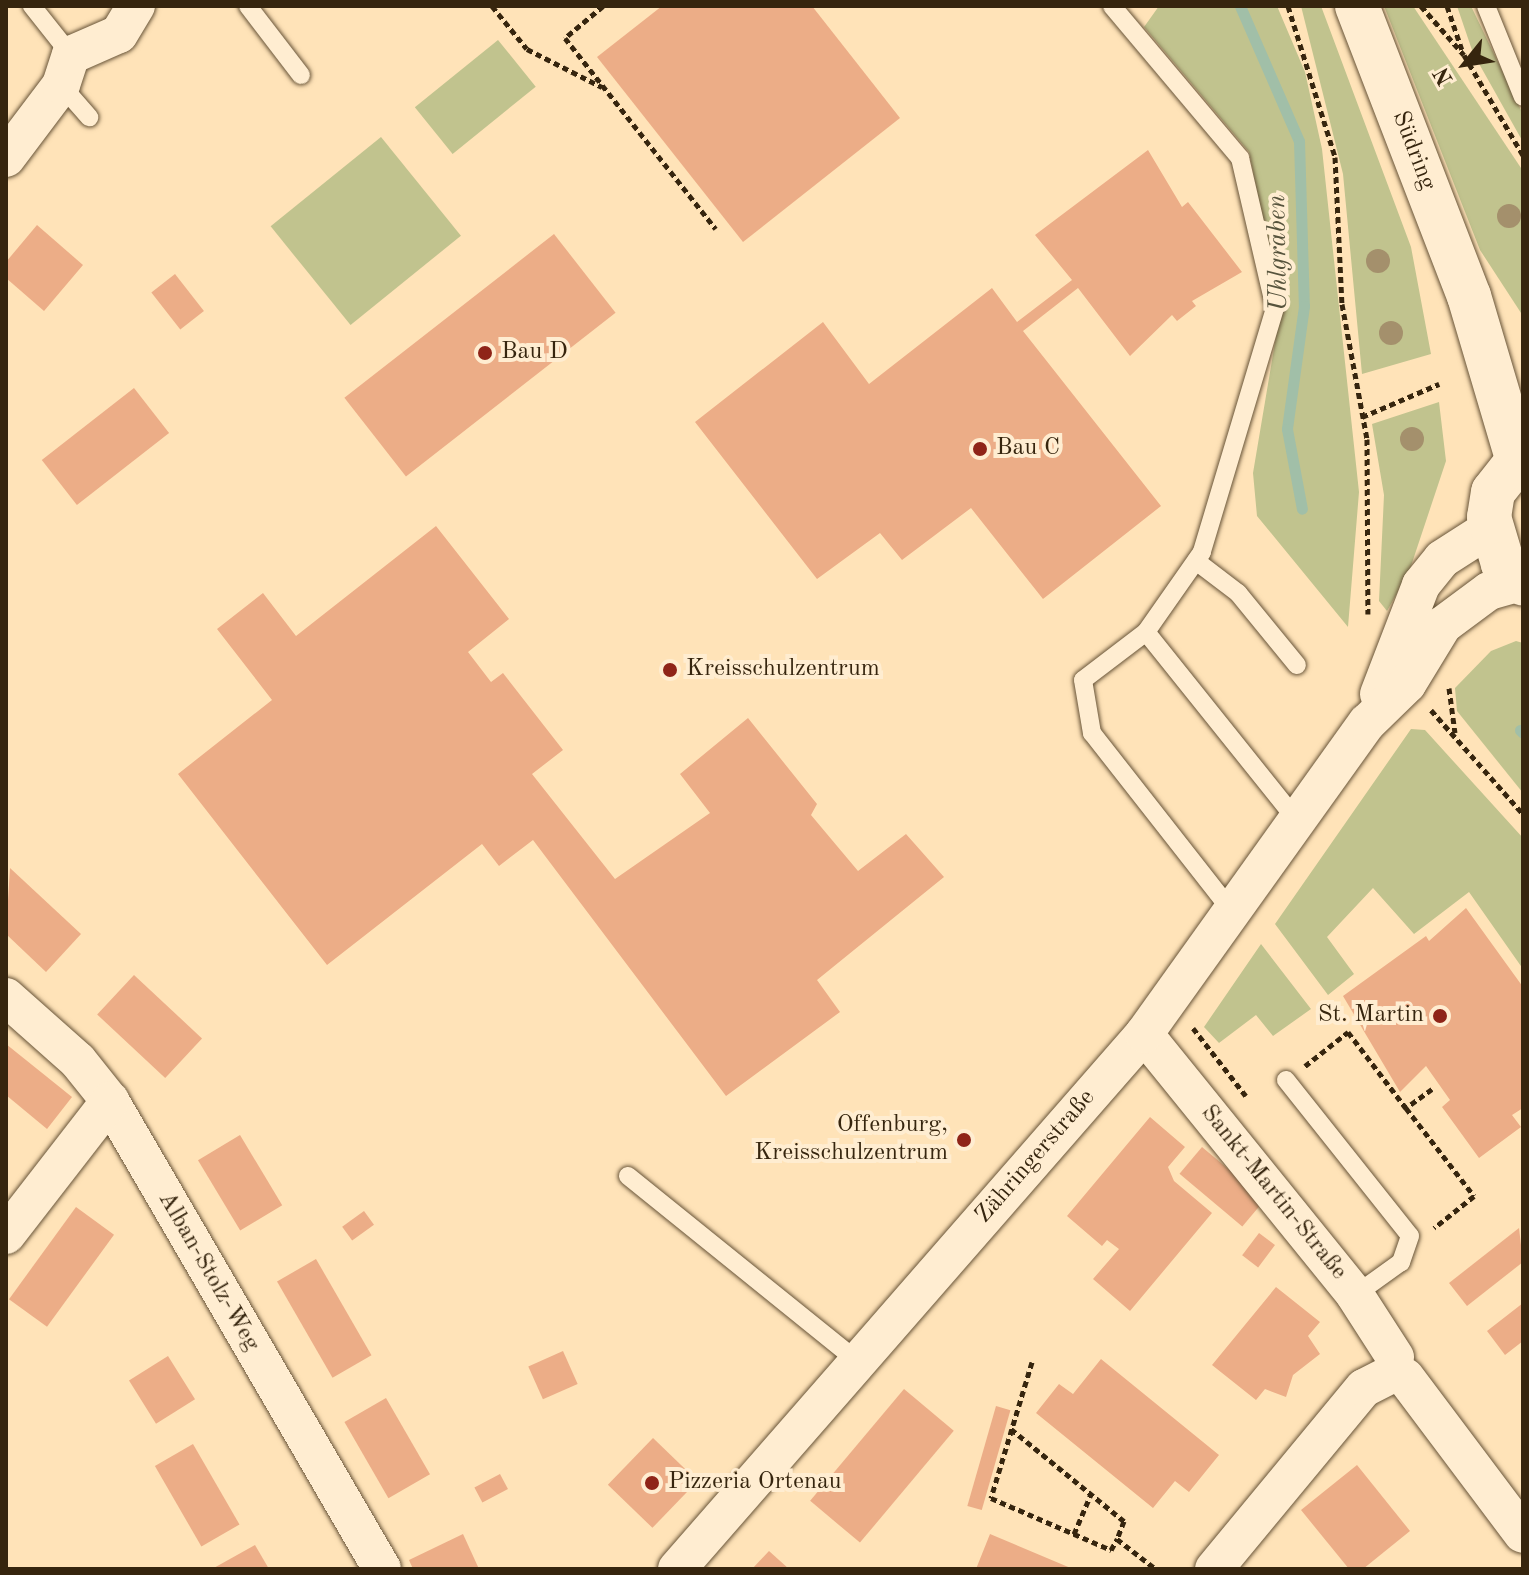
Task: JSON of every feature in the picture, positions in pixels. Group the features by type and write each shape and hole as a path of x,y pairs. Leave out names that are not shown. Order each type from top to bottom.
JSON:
{"street":[{"path":"6,158 66,70 119,34 136,6"},
{"name":"Südring","path":"1357,6 1469,296 1520,456"},
{"name":"Südring","path":"1469,296 1523,385"},
{"path":"1520,456 1493,492 1489,529 1503,564 1522,583"},
{"name":"Zähringerstraße","path":"1367,723 1421,585 1442,559 1489,529"},
{"name":"Zähringerstraße","path":"677,1569 1144,1034 1234,914 1367,723 1407,684 1443,625 1489,591 1522,583"},
{"name":"Alban-Stolz-Weg","path":"6,997 78,1061 110,1101 382,1569"},
{"name":"Sankt-Martin-Straße","path":"1144,1034 1355,1295 1398,1369 1523,1534"},
{"path":"6,1235 110,1101"},
{"path":"1214,1569 1364,1388 1398,1369"}],"lane":[{"path":"32,6 89,117"},
{"path":"1112,6 1240,158 1275,308 1196,561 1146,632 1083,680 1092,733 1234,914"},
{"path":"1486,6 1523,97"},
{"path":"253,8 301,75"},
{"path":"1196,561 1238,593 1297,665"},
{"path":"1146,632 1298,822"},
{"path":"1286,1080 1410,1236 1408,1249 1355,1295"},
{"path":"628,1176 857,1361"}],"path":[{"path":"492,6 527,49 605,88"},
{"path":"603,6 565,38 716,229"},
{"path":"1288,6 1329,126 1342,304 1362,417 1372,565 1368,620"},
{"path":"1421,6 1464,55 1523,155"},
{"path":"1447,6 1464,55"},
{"path":"1362,417 1439,384"},
{"path":"1449,683 1456,736"},
{"path":"1407,684 1523,814"},
{"path":"1286,1080 1348,1032 1474,1196 1408,1249"},
{"path":"1406,1108 1432,1089"},
{"path":"1011,1429 1124,1521 1111,1550 991,1498 1011,1429 1032,1362"},
{"path":"1074,1534 1091,1494"},
{"path":"1117,1539 1156,1569"}],"green space":[{"path":"1159,6 1277,6 1305,72 1322,149 1359,492 1348,627 1257,516 1253,473 1281,307 1249,152 1144,27"},
{"path":"1301,6 1321,6 1411,247 1431,354 1362,374 1343,174"},
{"path":"1384,6 1413,6 1523,171 1523,316 1480,250"},
{"path":"1457,6 1471,6 1523,114 1523,142 1473,53"},
{"path":"498,40 536,87 453,154 415,107"},
{"path":"381,137 461,236 351,325 271,226"},
{"path":"1439,402 1446,461 1409,572 1387,611 1379,601 1384,495 1372,424"},
{"path":"1516,641 1523,643 1523,793 1457,711 1455,688 1491,651"},
{"path":"1411,729 1425,730 1523,838 1523,969 1469,892 1414,934 1373,888 1327,937 1354,974 1328,995 1275,924"},
{"path":"1261,944 1311,1009 1273,1036 1256,1015 1219,1043 1204,1027"}],"building":[{"path":"662,6 812,6 900,118 743,242 597,57"},
{"path":"1148,150 1182,207 1188,202 1242,272 1192,301 1196,306 1177,321 1172,315 1130,356 1078,288 1023,331 1161,506 1043,599 971,508 902,560 880,533 817,579 695,422 823,322 869,384 992,288 1017,322 1072,280 1035,235"},
{"path":"37,225 83,265 44,311 6,278 6,262"},
{"name":"Bau D","path":"554,234 616,313 406,477 344,398"},
{"path":"175,274 204,311 180,330 151,292"},
{"path":"134,388 169,433 77,505 42,460"},
{"path":"436,526 509,619 468,652 491,682 503,673 563,750 532,774 615,879 710,813 680,774 748,718 817,804 811,815 858,871 906,834 944,877 817,980 840,1012 726,1096 533,840 499,866 482,844 327,965 178,774 272,700 217,629 263,593 296,636"},
{"path":"10,868 81,934 46,972 6,934"},
{"name":"St. Martin","path":"1466,908 1523,987 1523,1108 1512,1115 1521,1127 1479,1158 1442,1107 1450,1100 1426,1066 1400,1092 1343,996 1426,936 1429,941"},
{"path":"134,975 202,1038 165,1078 97,1014"},
{"path":"6,1044 72,1097 47,1129 6,1095"},
{"path":"1150,1117 1185,1147 1168,1167 1174,1181 1212,1213 1130,1311 1093,1279 1119,1249 1107,1240 1102,1246 1067,1216"},
{"path":"240,1135 282,1205 240,1231 198,1160"},
{"path":"1202,1147 1265,1200 1242,1227 1180,1174"},
{"path":"76,1207 114,1235 47,1327 9,1299"},
{"path":"364,1211 374,1225 352,1241 342,1227"},
{"path":"1519,1228 1523,1262 1467,1306 1449,1283"},
{"path":"1259,1233 1275,1245 1258,1267 1242,1255"},
{"path":"316,1259 372,1355 333,1378 277,1282"},
{"path":"1276,1287 1320,1322 1308,1336 1320,1354 1293,1375 1286,1397 1265,1389 1256,1400 1212,1365"},
{"path":"1523,1303 1523,1341 1505,1355 1487,1331"},
{"path":"563,1351 578,1384 543,1399 528,1366"},
{"path":"168,1356 195,1399 156,1424 129,1380"},
{"path":"1101,1359 1219,1455 1189,1492 1175,1481 1153,1508 1036,1413 1059,1384 1073,1394"},
{"path":"904,1389 954,1431 860,1543 810,1501"},
{"path":"386,1398 430,1474 388,1498 344,1422"},
{"path":"996,1406 1010,1410 982,1510 967,1506"},
{"name":"Pizzeria Ortenau","path":"653,1438 698,1481 652,1528 608,1485"},
{"path":"193,1444 240,1525 201,1547 155,1466"},
{"path":"1357,1465 1410,1531 1363,1569 1349,1569 1301,1510"},
{"path":"500,1474 508,1489 482,1503 474,1488"},
{"path":"463,1534 479,1569 413,1569 409,1560"},
{"path":"990,1534 1073,1569 976,1569"},
{"path":"255,1545 269,1569 212,1569"},
{"path":"769,1551 789,1569 752,1569"}],"waterway":[{"name":"Uhlgraben","path":"1240,6 1299,141 1304,306 1287,429 1302,509"},
{"name":"Uhlgraben","path":"1520,730 1523,733"}],"place":[{"name":"Bau D","path":"485,353"},
{"name":"Bau C","path":"980,449"},
{"name":"Kreisschulzentrum","path":"670,670"},
{"name":"St. Martin","path":"1440,1016"},
{"name":"Offenburg, Kreisschulzentrum","path":"964,1140"},
{"name":"Pizzeria Ortenau","path":"652,1483"}]}
